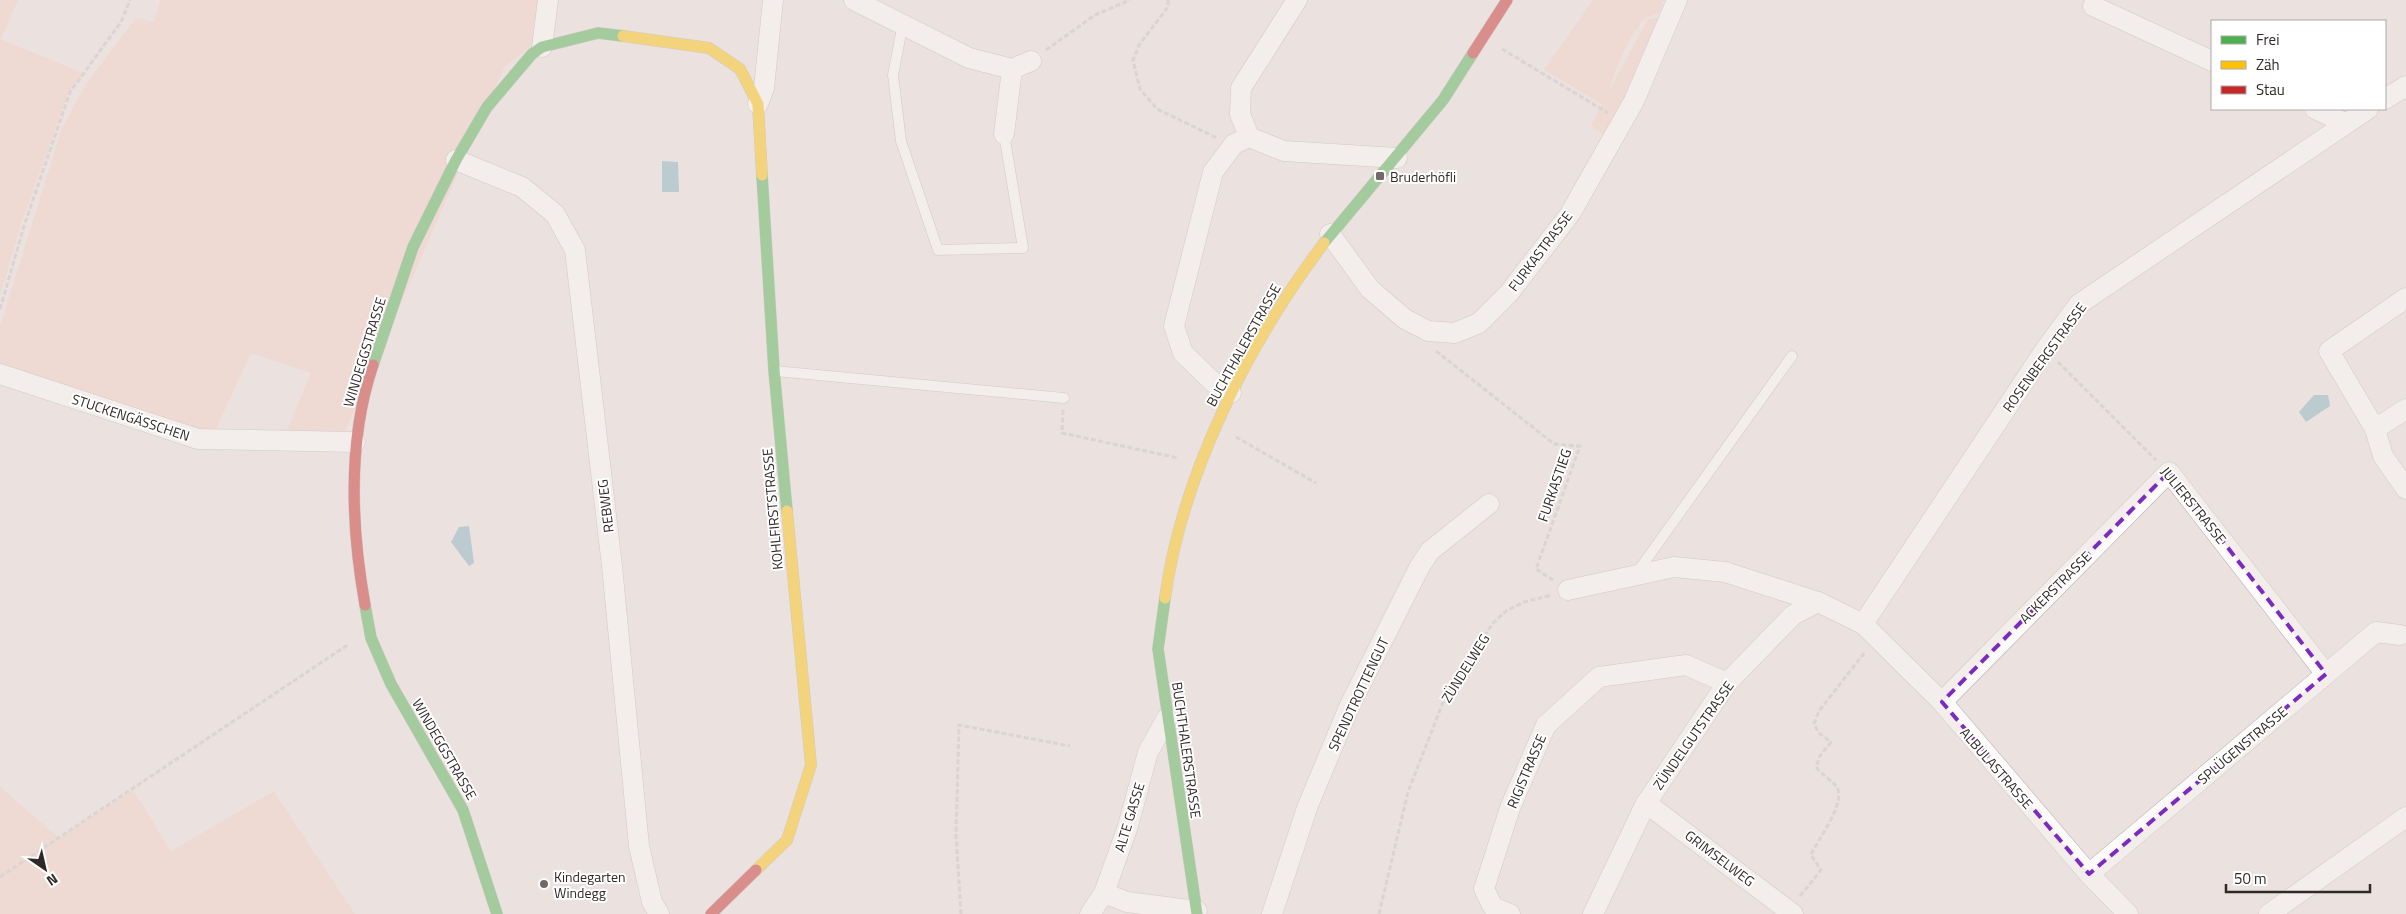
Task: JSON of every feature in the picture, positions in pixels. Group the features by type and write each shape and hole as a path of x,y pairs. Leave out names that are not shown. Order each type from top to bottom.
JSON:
{"street":[{"path":"542,47 548,0"},
{"path":"758,104 764,88 773,0"},
{"path":"854,0 903,22 969,58 1012,69 1031,61"},
{"path":"1231,393 1214,384 1183,353 1174,326 1213,172 1241,140 1241,88 1297,0"},
{"name":"BUCHTHALERSTRASSE","path":"1197,912 1158,649 1169,570 1200,463 1231,393 1279,308 1330,234 1397,158 1443,100 1507,0"},
{"name":"FURKASTRASSE","path":"1330,234 1370,288 1405,318 1428,331 1455,333 1479,323 1509,293 1570,214 1623,122 1677,0"},
{"path":"2094,6 2211,61"},
{"name":"WINDEGGSTRASSE","path":"498,914 463,810 391,684 371,638 356,553 355,442 367,384 413,247 456,160 487,107 532,54 542,47 598,33 708,48 740,69"},
{"name":"KOHLFIRSTSTRASSE","path":"711,914 787,840 811,766 774,370 758,104 740,69"},
{"path":"1004,134 1012,69"},
{"path":"2386,98 2406,86"},
{"path":"2317,110 2345,122"},
{"name":"ROSENBERGSTRASSE","path":"1869,631 2046,350 2079,304 2345,122 2366,110"},
{"path":"1241,140 1284,151 1397,158"},
{"name":"REBWEG","path":"456,160 522,187 555,214 575,250 612,566 639,846 652,902 659,914"},
{"path":"2406,298 2329,351 2375,429 2383,456 2406,489"},
{"name":"STUCKENGÄSSCHEN","path":"0,374 198,439 355,442"},
{"path":"2375,429 2406,409"},
{"name":"JULIERSTRASSE","path":"2169,472 2326,674"},
{"name":"ACKERSTRASSE","path":"1942,702 2169,472"},
{"name":"SPENDTROTTENGUT","path":"1272,914 1308,808 1346,716 1420,566 1430,551 1489,504"},
{"path":"1568,590 1674,567 1725,572 1818,602 1869,631"},
{"name":"ZÜNDELGUTSTRASSE","path":"1593,914 1646,803 1727,683 1793,615 1818,602"},
{"name":"ALBULASTRASSE","path":"1869,631 1942,702 2089,874 2128,914"},
{"name":"SPLÜGENSTRASSE","path":"2089,874 2376,632 2400,635"},
{"name":"RIGISTRASSE","path":"1510,914 1493,907 1484,889 1510,808 1546,725 1600,676 1686,665 1727,683"},
{"name":"ALTE GASSE","path":"1090,914 1104,893 1128,826 1148,752 1167,718"},
{"name":"GRIMSELWEG","path":"1646,803 1791,913"},
{"path":"2269,914 2406,817"},
{"path":"1104,893 1127,902 1197,912"}],"lane":[{"path":"903,22 893,75 901,141 938,250 1023,248 1004,134"},
{"path":"1634,576 1792,356"},
{"path":"774,370 1064,398"}],"path":[{"path":"0,310 24,226 70,92 121,22 130,0"},
{"path":"1031,61 1096,15 1130,0"},
{"path":"1168,0 1168,7 1139,45 1134,60 1140,89 1157,109 1195,129 1241,140"},
{"path":"1484,38 1623,122"},
{"name":"FURKASTIEG","path":"1428,331 1427,344 1554,444 1580,446 1536,569 1568,590"},
{"name":"JULIERSTRASSE","path":"2046,350 2169,472"},
{"path":"1064,398 1062,433 1200,463"},
{"path":"1216,425 1316,483"},
{"name":"ZÜNDELWEG","path":"1379,914 1408,792 1447,692 1493,623 1506,611 1524,602 1568,590"},
{"path":"1791,913 1821,870 1811,855 1835,813 1837,787 1816,767 1820,756 1831,742 1819,732 1814,724 1819,711 1869,631"},
{"path":"0,878 348,644 371,638"},
{"path":"961,914 956,834 959,724 1070,746"}],"highlighted area":[{"path":"2169,472 2326,674 2089,874 1942,702"}],"shaded area":[{"path":"0,0 18,0 1,39 83,73 69,91 21,224 0,296"},
{"path":"160,0 542,0 536,42 505,66 344,434 285,435 311,373 251,353 215,431 196,430 0,368 0,326 62,128 85,85 136,18 154,22"},
{"path":"1593,0 1664,0 1659,13 1649,16 1639,25 1619,62 1610,89 1648,19 1662,18 1608,138 1591,126 1602,104 1544,70"},
{"path":"0,787 59,838 133,790 171,851 274,791 355,914 0,914"}],"water":[{"path":"662,161 678,162 679,192 662,192"},
{"path":"2314,395 2328,395 2330,406 2306,422 2299,412"},
{"path":"469,526 474,563 469,566 451,542 459,527"}],"traffic: fast":[{"path":"373,365 413,247 456,160 487,107 532,54 542,47 598,33 623,36"},
{"path":"1324,243 1443,100 1473,53"},
{"path":"762,175 774,370 787,511"},
{"path":"1165,598 1158,649 1197,914"},
{"path":"365,605 371,638 391,684 463,810 497,914"}],"traffic: slow":[{"path":"623,36 709,48 740,69 758,104 762,175"},
{"path":"1165,598 1186,504 1203,457 1223,411 1245,366 1270,323 1324,243"},
{"path":"756,870 787,840 811,765 787,511"}],"traffic: jam":[{"path":"1473,53 1507,0"},
{"path":"365,605 357,545 354,484 359,424 373,365"},
{"path":"711,914 756,870"}],"place":[{"name":"Bruderhöfli","path":"1380,176"},
{"name":"Kindegarten Windegg","path":"544,884"}]}
